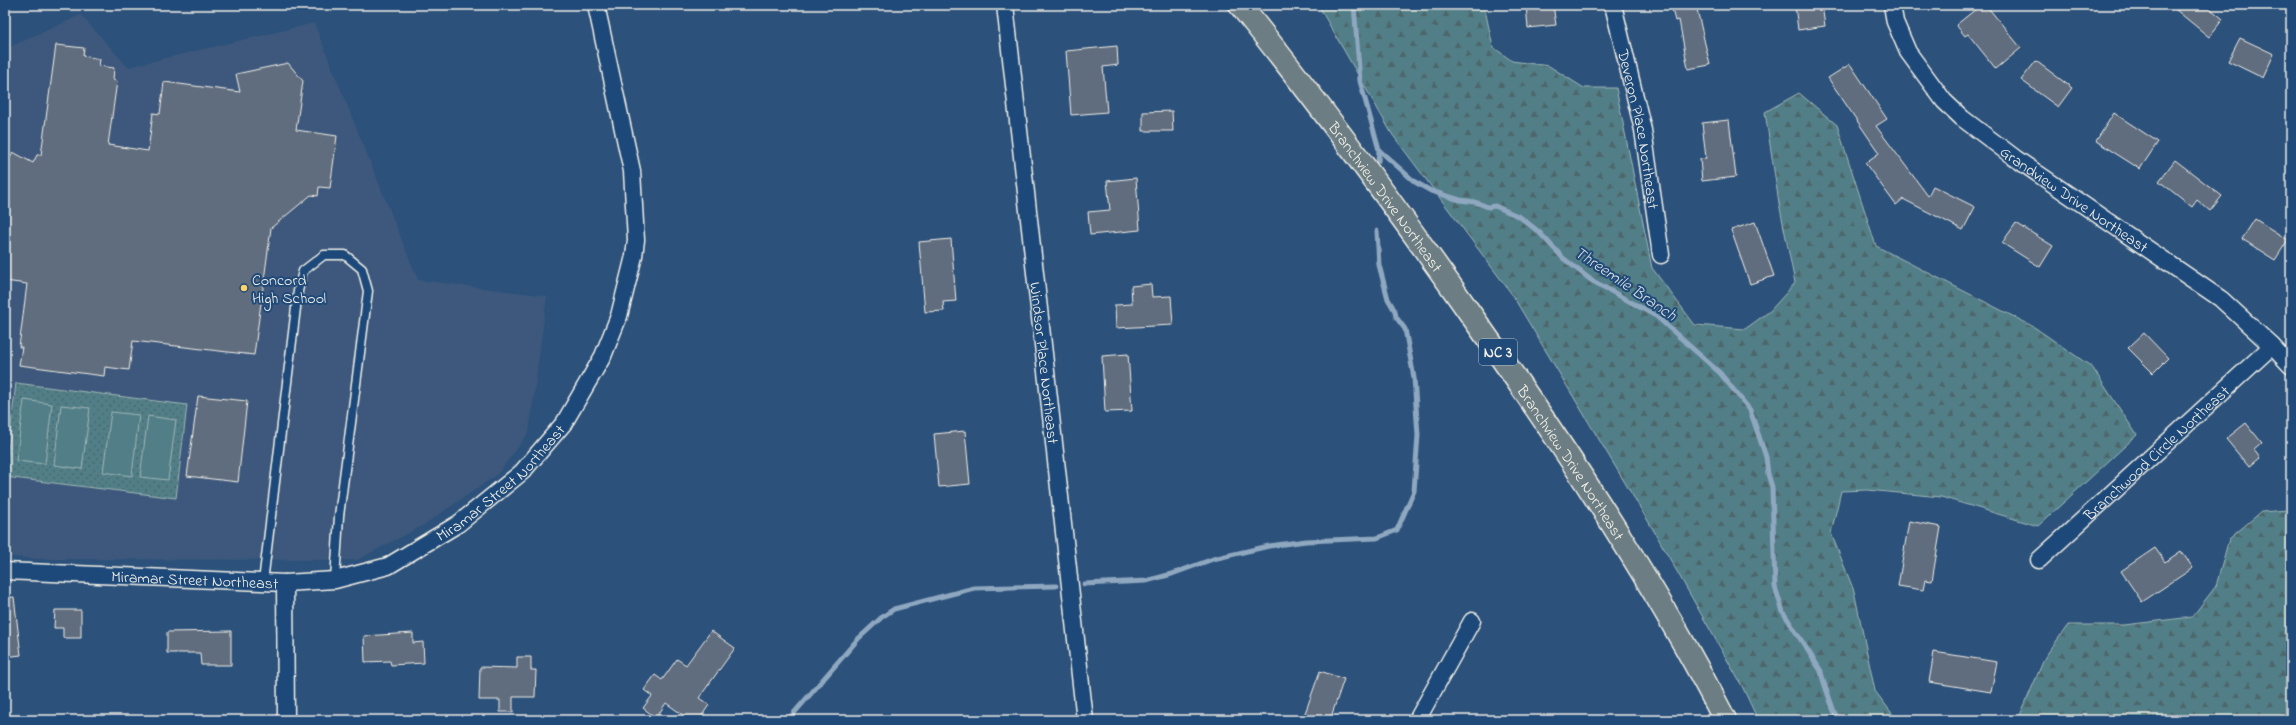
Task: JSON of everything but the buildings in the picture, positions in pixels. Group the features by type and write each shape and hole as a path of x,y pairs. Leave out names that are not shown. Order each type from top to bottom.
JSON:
{"main road":[{"name":"Branchview Drive Northeast","path":"1240,5 1292,69 1405,221 1528,395 1622,538 1725,720"}],"street":[{"name":"Miramar Street Northeast","path":"5,571 285,583 335,580 388,566 458,524 522,472 564,423 602,356 619,316 636,240 632,171 596,5"},
{"name":"Windsor Place Northeast","path":"1005,5 1085,720"},
{"name":"Deveron Place Northeast","path":"1613,5 1643,130 1661,255"},
{"name":"Grandview Drive Northeast","path":"1892,5 1895,22 1908,52 1931,86 1962,118 2015,158 2221,299 2272,346 2291,366"},
{"name":"Branchwood Circle Northeast","path":"2039,560 2272,346"},
{"path":"285,583 286,720"},
{"path":"1417,720 1472,621"}],"lane":[{"path":"263,582 299,284 303,271 324,255 346,255 362,269 368,291 338,516 335,580"}],"shaded area":[{"name":"Concord High School","path":"81,15 128,67 314,23 418,280 547,296 529,432 497,475 422,526 357,560 38,559 5,556 5,49"}],"green space":[{"path":"1318,5 1484,5 1493,47 1512,61 1549,66 1584,88 1616,88 1652,268 1695,325 1745,329 1770,311 1795,283 1779,203 1765,112 1799,93 1837,125 1876,246 2034,327 2092,367 2137,435 2038,526 1941,497 1867,490 1841,491 1831,533 1854,591 1875,691 1897,720 1758,720 1742,686 1654,531 1511,293 1392,134"},
{"path":"16,383 187,405 176,498 5,477"},
{"path":"24,400 52,404 45,464 16,461"},
{"path":"61,405 90,408 82,469 54,465"},
{"path":"111,412 139,415 132,476 103,472"},
{"path":"148,416 176,420 168,480 140,477"},
{"path":"2287,510 2291,517 2291,720 2018,720 2045,657 2068,625 2124,625 2192,617 2216,586 2229,539 2261,512"}],"waterway":[{"name":"Threemile Branch","path":"1354,5 1360,81 1379,150 1415,182 1431,191 1460,200 1475,202 1488,207 1495,206 1520,217 1539,232 1563,258 1591,280 1656,316 1720,373 1750,410 1766,457 1768,474 1772,487 1775,587 1783,612 1821,671 1828,696 1838,720"},
{"path":"1378,161 1379,150"},
{"path":"1084,584 1146,581 1172,574 1213,559 1269,546 1306,541 1377,538 1397,530 1414,491 1418,435 1414,378 1405,329 1396,317 1395,311 1388,299 1379,265 1377,231"},
{"path":"788,720 858,639 882,617 894,609 974,588 1056,586"}],"place":[{"name":"Concord High School","path":"244,288"}]}
